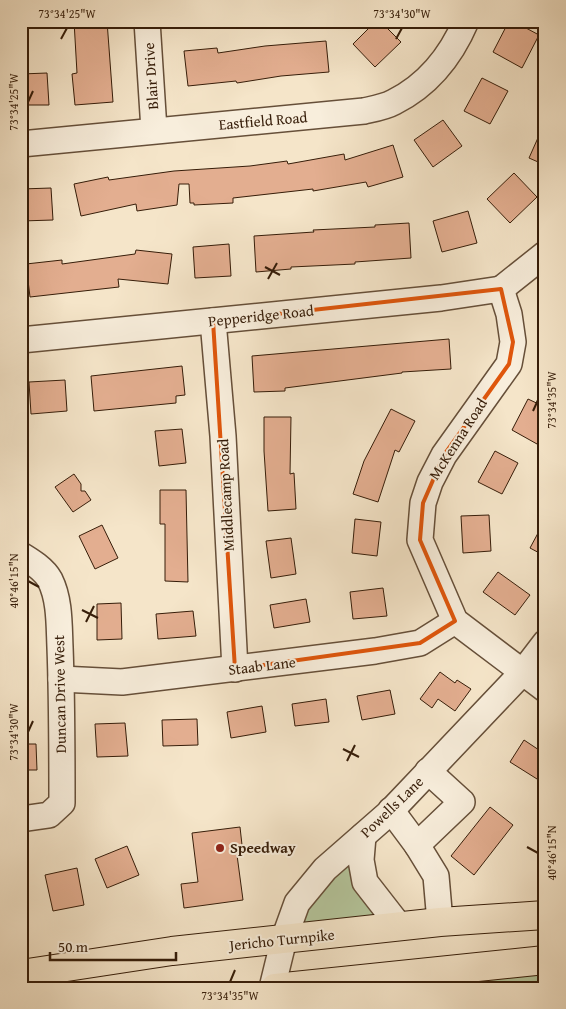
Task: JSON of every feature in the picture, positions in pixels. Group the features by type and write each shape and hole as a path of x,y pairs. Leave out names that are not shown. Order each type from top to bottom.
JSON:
{"main road":[{"name":"Jericho Turnpike","path":"21,974 172,951 400,928 440,922 545,915"},
{"path":"273,988 545,960"}],"street":[{"name":"Blair Drive","path":"147,21 154,130"},
{"name":"Eastfield Road","path":"21,144 364,111 393,103 417,88 434,73 444,61 466,21"},
{"path":"501,289 545,254"},
{"name":"Pepperidge Road","path":"21,340 441,298 501,289"},
{"name":"McKenna Road","path":"501,289 509,314 514,342 509,364 444,455 430,482 423,503 420,540 456,621 545,689"},
{"name":"Middlecamp Road","path":"213,321 223,436 235,669"},
{"name":"Duncan Drive West","path":"21,555 32,561 48,577 53,588 58,609 62,679 62,803 49,815 21,819"},
{"name":"Staab Lane","path":"62,679 122,682 375,651 420,643 456,621"},
{"name":"Powells Lane","path":"273,988 284,939 297,903 325,869 391,810 522,673 545,643"},
{"path":"417,844 462,802 428,771"},
{"path":"391,810 417,844 436,876 440,922"},
{"path":"363,836 361,860 365,882 400,928"}],"highlighted area":[{"path":"501,289 513,342 509,364 444,455 423,503 420,540 455,621 420,643 235,669 213,321"}],"green space":[{"path":"355,851 384,920 293,930 304,905"},
{"path":"545,960 545,988 275,988"}],"building":[{"path":"74,21 107,21 113,102 75,105 72,74 77,73"},
{"path":"376,21 380,21 401,42 375,67 353,44"},
{"path":"509,21 513,21 539,35 522,68 493,52"},
{"path":"326,41 329,72 281,76 237,83 236,81 188,86 184,51 217,48 218,53 265,46"},
{"path":"47,73 49,105 21,105 21,74"},
{"path":"482,78 508,91 490,124 464,111"},
{"path":"443,120 462,146 433,167 414,140"},
{"path":"545,122 545,165 529,158"},
{"path":"393,145 403,177 368,187 366,182 313,191 313,189 233,198 233,203 194,205 194,203 190,203 189,184 179,184 177,205 137,211 136,204 81,216 74,184 108,177 109,180 174,171 250,166 287,161 288,164 344,154 345,160"},
{"path":"514,173 537,197 510,223 487,199"},
{"path":"51,188 53,220 21,221 21,189"},
{"path":"468,211 477,243 442,252 433,221"},
{"path":"409,223 411,258 355,262 355,264 291,267 291,269 256,272 254,236"},
{"path":"229,244 231,276 195,278 193,247"},
{"path":"136,250 172,254 168,284 118,279 119,287 30,297 26,264 62,260 62,264 135,254"},
{"path":"449,339 451,369 402,372 285,388 285,391 254,392 252,356"},
{"path":"182,366 185,395 176,396 176,403 94,411 91,376"},
{"path":"65,380 67,411 31,414 29,382"},
{"path":"528,399 545,407 545,429 537,444 512,430"},
{"path":"391,409 415,421 399,452 395,450 378,502 353,494 364,461"},
{"path":"264,417 291,417 290,474 294,473 296,509 268,511"},
{"path":"182,429 186,463 159,466 155,431"},
{"path":"495,451 518,463 502,494 478,482"},
{"path":"74,474 81,484 81,491 85,491 91,500 73,512 55,487"},
{"path":"160,490 186,490 188,582 165,581 165,524 160,524"},
{"path":"489,515 491,551 463,553 461,516"},
{"path":"355,519 381,522 377,556 352,553"},
{"path":"545,520 545,556 530,548"},
{"path":"102,525 118,558 95,569 79,536"},
{"path":"291,538 296,574 271,578 266,541"},
{"path":"498,572 530,595 515,615 483,592"},
{"path":"383,588 387,616 353,619 350,592"},
{"path":"306,599 310,622 274,628 270,605"},
{"path":"121,603 122,639 97,640 97,604"},
{"path":"193,611 196,636 158,639 156,614"},
{"path":"440,672 455,683 457,680 471,689 455,711 438,699 432,708 420,699"},
{"path":"390,690 395,714 362,720 357,696"},
{"path":"326,699 329,722 295,726 292,704"},
{"path":"262,706 266,732 231,738 227,712"},
{"path":"197,719 198,745 163,746 162,720"},
{"path":"125,723 128,756 97,757 95,724"},
{"path":"524,740 545,754 545,784 510,762"},
{"path":"21,744 36,744 37,770 21,770"},
{"path":"490,807 513,825 474,875 451,856"},
{"path":"240,827 243,854 237,855 243,900 184,908 181,884 198,882 192,833"},
{"path":"127,846 139,875 107,888 95,859"},
{"path":"77,868 84,905 53,911 45,875"}],"place":[{"name":"Speedway","path":"220,848"}]}
